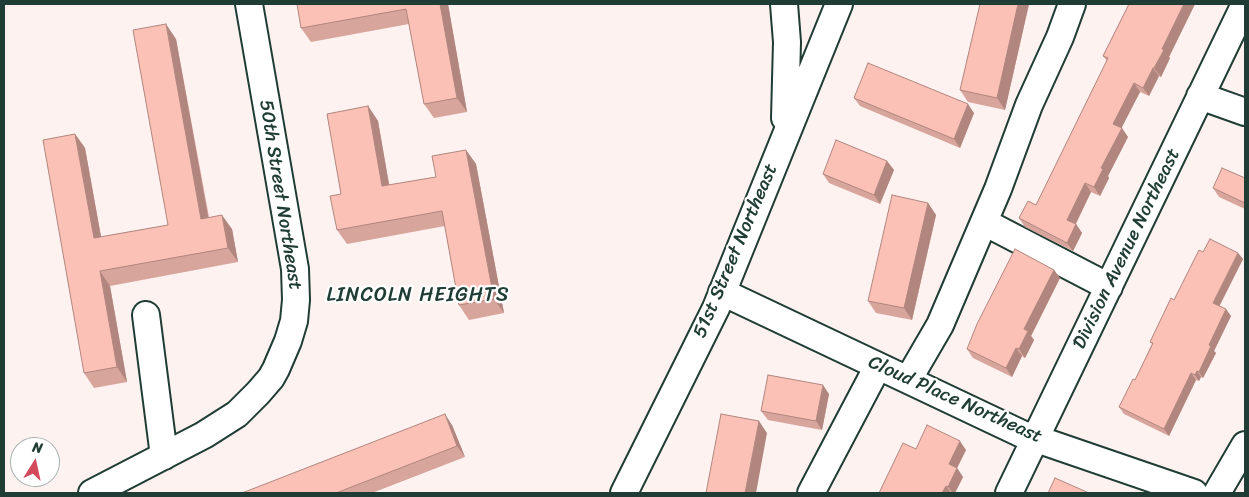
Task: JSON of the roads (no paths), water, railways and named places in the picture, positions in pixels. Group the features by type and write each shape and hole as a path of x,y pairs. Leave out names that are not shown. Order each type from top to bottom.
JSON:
{"street":[{"name":"50th Street Northeast","path":"92,493 221,425 237,414 258,393 276,369 285,351 294,321 296,300 295,269 249,4"},
{"path":"772,167 784,119 786,102 787,42 784,4"},
{"name":"51st Street Northeast","path":"624,493 716,308 839,4"},
{"path":"908,380 940,325 1014,150 1029,105 1060,37 1072,4"},
{"name":"Division Avenue Northeast","path":"1009,493 1245,4"},
{"path":"1200,96 1245,112"},
{"path":"984,222 1108,287"},
{"name":"Cloud Place Northeast","path":"722,292 1022,434 1194,493"},
{"path":"146,314 164,456"},
{"path":"811,493 878,366"},
{"path":"1217,493 1245,445"}],"district":[{"name":"LINCOLN HEIGHTS","path":"418,296"}]}
